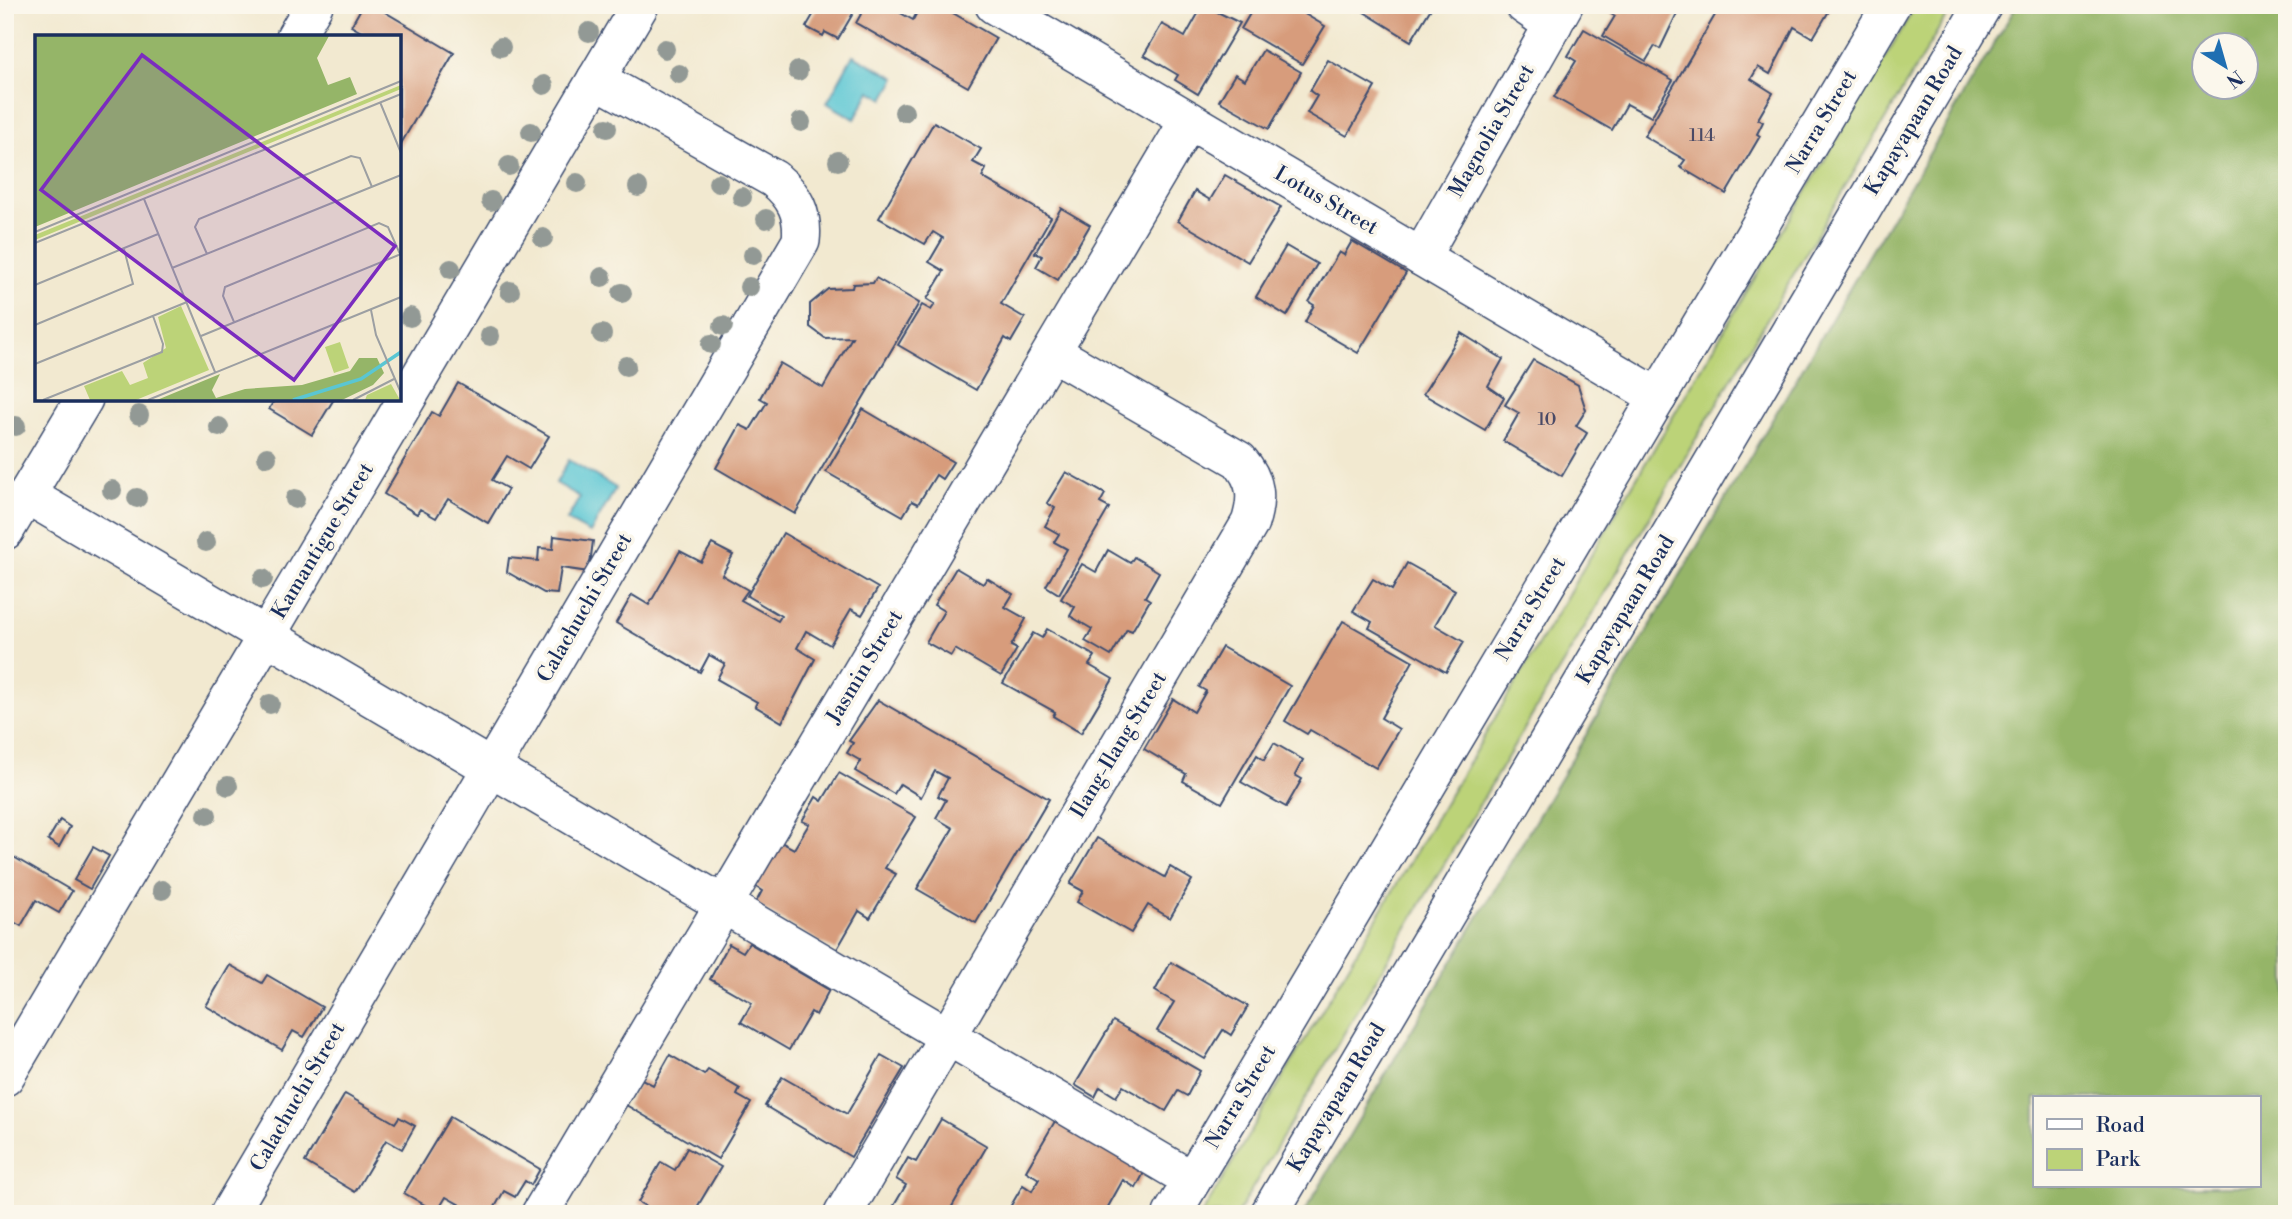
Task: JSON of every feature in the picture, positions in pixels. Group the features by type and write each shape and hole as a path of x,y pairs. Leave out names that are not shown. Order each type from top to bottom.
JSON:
{"street":[{"path":"296,35 314,5"},
{"name":"Kamantigue Street","path":"5,1077 640,5"},
{"name":"Lotus Street","path":"994,5 1658,397"},
{"name":"Narra Street","path":"1172,1214 1891,5"},
{"name":"Kapayapaan Road","path":"1269,1214 1983,5"},
{"name":"Magnolia Street","path":"1420,257 1547,12"},
{"name":"Calachuchi Street","path":"229,1214 801,241 803,222 797,206 787,190 774,179 596,79"},
{"name":"Jasmin Street","path":"540,1214 1189,120"},
{"name":"Ilang-Ilang Street","path":"843,1214 1250,523 1256,505 1251,473 1239,460 1052,352"},
{"path":"5,531 83,401"},
{"path":"27,495 1192,1180"}],"green space":[{"path":"1916,5 1953,5 1237,1214 1202,1214"},
{"path":"2017,5 2287,5 2287,1214 1303,1214"}],"water":[{"path":"853,55 896,78 884,99 870,91 855,119 827,103"},
{"path":"569,460 616,488 590,533 567,520 580,497 556,483"}],"building":[{"path":"363,5 373,5 454,53 401,144 401,35 367,35 351,26"},
{"path":"819,5 858,5 838,39 825,32 823,36 806,27"},
{"path":"866,5 898,5 895,10 913,20 921,5 939,5 996,38 968,87 856,23"},
{"path":"1203,5 1240,23 1198,94 1175,80 1178,75 1144,55 1162,24 1185,37"},
{"path":"1255,5 1289,5 1325,26 1302,64 1241,29"},
{"path":"1368,5 1433,5 1411,41 1364,12"},
{"path":"1607,5 1681,5 1660,49 1655,46 1646,61 1603,36 1615,16 1604,10"},
{"path":"1721,5 1832,6 1813,38 1794,27 1770,74 1758,67 1751,79 1773,93 1758,119 1763,122 1757,134 1760,136 1726,194 1680,167 1685,160 1644,136"},
{"path":"1584,29 1673,80 1651,117 1627,104 1612,130 1554,97 1576,61 1568,56"},
{"path":"1263,50 1301,72 1269,129 1219,101 1235,74 1245,80"},
{"path":"1328,60 1375,87 1347,136 1307,113 1317,96 1310,91"},
{"path":"934,122 981,149 973,162 986,169 982,177 1051,217 1001,304 1025,318 1011,342 1005,338 976,390 898,345 922,305 931,310 935,304 927,299 944,271 929,262 943,238 933,232 925,244 879,218"},
{"path":"1225,175 1281,207 1248,262 1178,221 1195,191 1210,200"},
{"path":"1061,208 1090,225 1058,280 1036,267 1042,256 1035,253"},
{"path":"1352,241 1406,273 1358,353 1305,322 1314,305 1309,302 1339,252 1344,255"},
{"path":"1286,246 1317,264 1287,316 1256,297"},
{"path":"876,278 919,303 795,514 716,468 740,425 750,430 767,402 760,398 780,363 823,388 852,337 825,338 810,327 810,304 828,289 852,288 853,284 873,283"},
{"path":"1461,333 1503,359 1488,386 1504,397 1485,430 1423,394"},
{"path":"1533,360 1578,385 1586,410 1576,426 1587,433 1562,476 1503,441 1519,413 1505,405"},
{"path":"458,383 549,436 529,469 507,456 492,480 508,489 488,523 448,499 436,518 420,509 417,514 384,494 432,412 439,416"},
{"path":"274,401 333,401 312,435 269,409"},
{"path":"863,409 953,462 942,479 936,475 918,504 912,501 903,516 826,472"},
{"path":"1066,472 1105,494 1100,503 1109,508 1059,594 1046,586 1067,549 1054,542 1059,534 1045,526 1055,508 1047,503"},
{"path":"783,533 878,588 862,615 851,609 830,645 806,631 797,648 815,659 782,722 755,706 757,702 717,679 725,664 709,655 700,672 616,623 632,595 649,605 680,551 701,562 712,544 733,555 722,575 748,590 741,600 778,621 781,616 747,596"},
{"path":"554,536 593,541 589,572 561,568 557,594 544,593 507,572 509,558 538,561 539,548 553,549"},
{"path":"1108,550 1130,563 1134,557 1159,572 1145,597 1150,600 1132,631 1127,629 1111,656 1085,641 1092,629 1070,616 1075,607 1061,599 1082,564 1096,572"},
{"path":"1407,563 1455,590 1435,625 1464,642 1446,672 1369,628 1372,622 1353,611 1373,579 1392,590"},
{"path":"956,568 983,584 987,578 1013,594 1005,607 1026,619 1011,646 1017,649 1001,676 955,649 951,656 926,642 944,611 934,605"},
{"path":"1343,621 1413,661 1381,718 1399,729 1376,768 1310,730 1307,734 1285,721"},
{"path":"1047,629 1095,656 1089,665 1113,679 1081,733 1053,716 1055,712 1003,683 1033,633 1042,638"},
{"path":"1222,647 1290,686 1222,803 1183,781 1186,774 1144,749 1173,699 1194,712 1206,691 1199,687"},
{"path":"878,700 1049,799 976,923 917,889 953,828 936,818 946,800 938,796 948,778 935,771 921,797 900,784 894,794 855,771 861,761 847,753 853,743 849,741"},
{"path":"1274,743 1303,760 1295,775 1302,779 1286,807 1241,782 1257,755 1264,760"},
{"path":"839,773 916,817 885,868 896,874 870,918 859,911 836,951 755,904 762,891 756,887 781,842 794,849 809,824 802,821 816,797 822,801"},
{"path":"60,820 70,827 59,847 48,840"},
{"path":"1097,838 1165,877 1170,867 1192,880 1170,918 1148,905 1131,933 1077,902 1083,891 1070,884"},
{"path":"93,847 109,856 90,889 74,880"},
{"path":"5,852 72,891 59,913 36,900 21,926 5,917"},
{"path":"749,943 829,990 816,1015 811,1012 789,1050 741,1022 752,1003 710,979 729,944 743,952"},
{"path":"1171,962 1248,1006 1231,1035 1223,1030 1205,1059 1157,1031 1174,1002 1155,991"},
{"path":"230,965 262,983 267,975 322,1007 304,1037 293,1031 282,1050 206,1006"},
{"path":"1113,1021 1200,1071 1187,1096 1178,1091 1166,1111 1123,1086 1116,1097 1100,1087 1095,1097 1075,1085"},
{"path":"670,1055 704,1075 708,1070 740,1089 737,1095 751,1103 718,1159 626,1105 642,1079 653,1085"},
{"path":"881,1055 904,1068 851,1157 765,1106 782,1077 847,1114"},
{"path":"345,1094 395,1123 399,1117 415,1126 402,1149 386,1140 355,1192 305,1162"},
{"path":"1058,1116 1147,1167 1136,1188 1123,1180 1104,1214 1006,1214 1023,1185 1032,1191 1039,1179 1026,1171"},
{"path":"450,1117 540,1169 531,1185 525,1181 515,1197 504,1191 491,1214 455,1214 460,1205 446,1197 437,1212 404,1193"},
{"path":"941,1119 987,1146 950,1210 956,1214 889,1214 906,1185 896,1179 908,1158 916,1162"},
{"path":"687,1148 721,1167 693,1214 659,1214 638,1202 661,1162 675,1170"}]}
